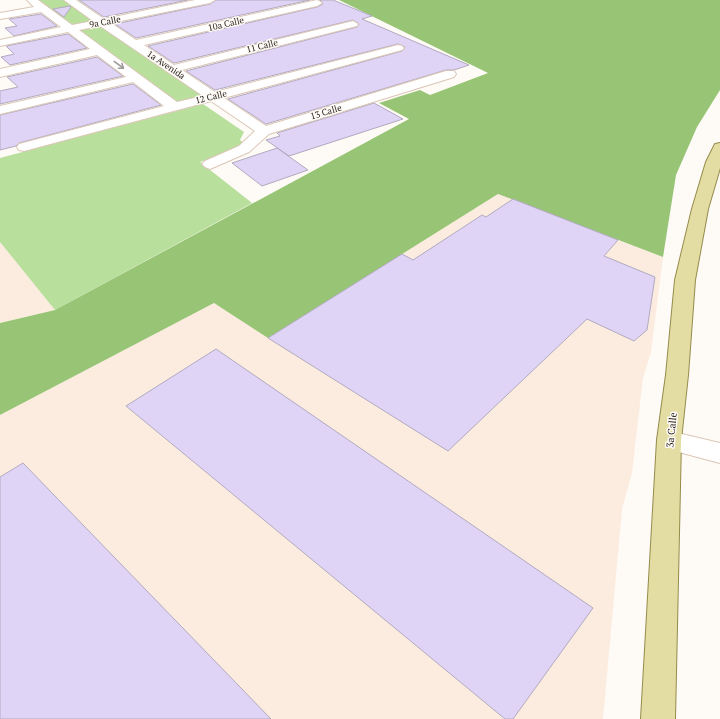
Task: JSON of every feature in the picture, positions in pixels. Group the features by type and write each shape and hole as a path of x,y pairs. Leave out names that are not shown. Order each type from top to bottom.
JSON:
{"main road":[{"name":"3a Calle","path":"658,719 669,440 677,375 685,280 700,209 720,147"}],"street":[{"path":"32,0 174,107"},
{"path":"71,1 89,0"},
{"name":"9a Calle","path":"0,43 210,0"},
{"name":"1a Avenida","path":"71,1 264,131"},
{"name":"10a Calle","path":"134,44 317,3"},
{"path":"0,16 44,8"},
{"name":"11 Calle","path":"172,69 353,24"},
{"name":"12 Calle","path":"24,147 398,48"},
{"path":"0,72 99,51"},
{"name":"13 Calle","path":"210,164 244,149 264,131 450,74"},
{"path":"0,110 136,78"},
{"path":"669,440 720,453"}],"shaded area":[{"path":"498,194 663,257 651,352 643,378 632,473 622,509 603,719 0,719 0,415 214,303 269,337"},
{"path":"0,242 55,310 0,323"}],"green space":[{"path":"32,0 69,0 213,97 174,107"},
{"path":"339,0 720,0 720,90 697,127 676,175 663,257 498,194 268,338 214,303 0,415 0,323 55,310 409,119 379,103 420,90 430,95 488,73"},
{"path":"203,104 244,132 240,140 247,146 200,162 252,203 55,310 0,242 0,158"}],"building":[{"path":"79,0 188,0 104,17"},
{"path":"216,0 310,0 136,38 115,24 210,4"},
{"path":"320,0 333,0 372,16 362,19 469,65 454,70 446,70 266,124 228,99 402,51 405,47 398,44 215,90 186,71 357,27 359,24 353,20 174,63 148,46 317,7 323,4"},
{"path":"71,7 64,17 53,9"},
{"path":"41,14 57,26 14,36 5,28 17,26 9,19"},
{"path":"68,34 87,48 10,65 1,57 14,54 6,46"},
{"path":"97,57 123,76 0,104 0,91 18,87 7,77"},
{"path":"133,84 161,105 19,143 16,146 0,150 0,115"},
{"path":"374,103 403,119 289,156 266,140 280,136 277,133"},
{"path":"277,148 308,170 262,186 232,163"},
{"path":"513,199 618,240 604,256 655,277 647,330 634,341 587,319 448,451 268,338 402,254 413,260 482,215 486,217"},
{"path":"216,349 593,608 513,719 505,719 126,406"},
{"path":"23,463 271,719 0,719 0,477"}]}
